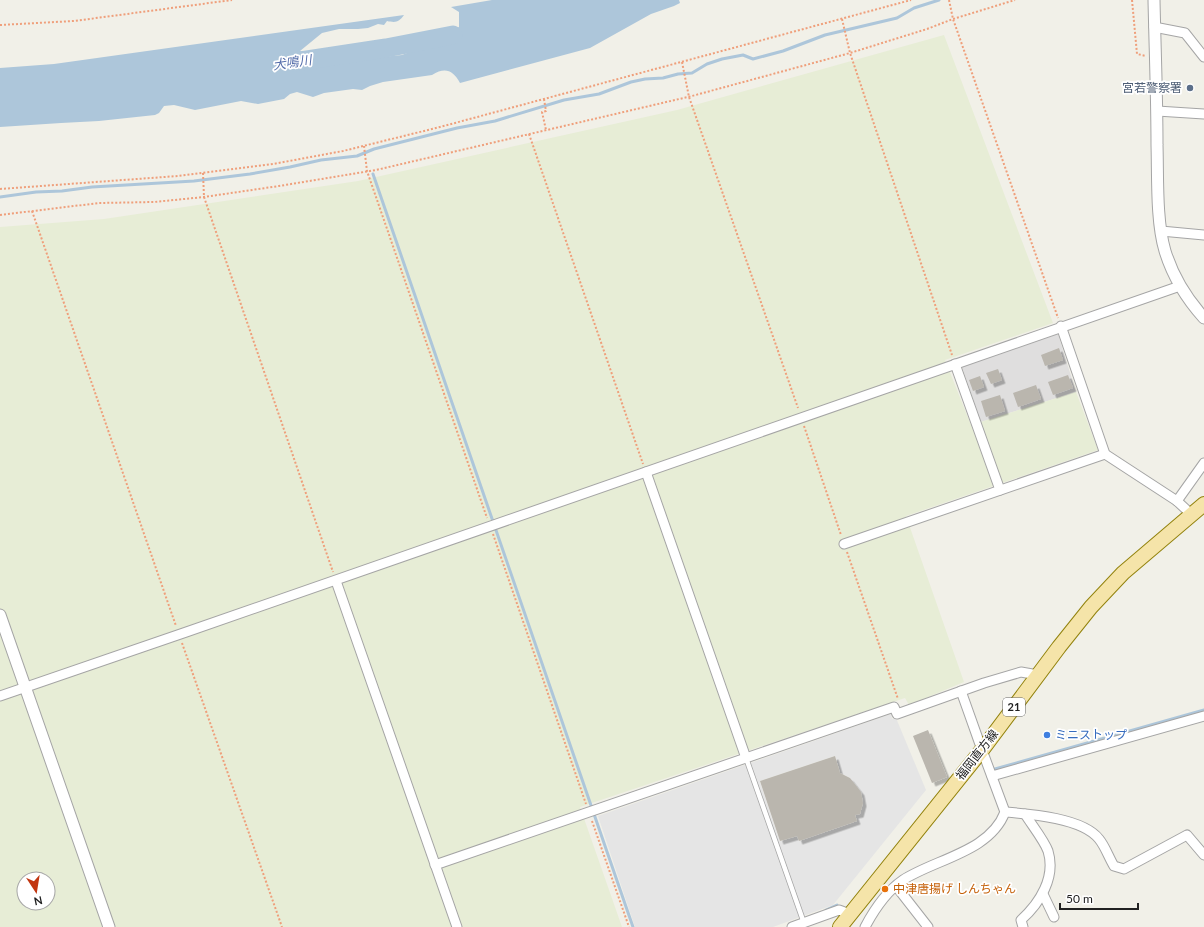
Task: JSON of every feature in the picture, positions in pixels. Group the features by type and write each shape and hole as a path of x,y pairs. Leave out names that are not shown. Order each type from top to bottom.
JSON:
{"main road":[{"name":"福岡直方線","path":"840,927 982,750 1091,607 1118,578 1200,508"}],"street":[{"path":"1154,0 1158,197 1161,231 1167,257 1180,286 1191,303 1204,318"},
{"path":"1154,27 1185,33 1204,57"},
{"path":"1157,111 1204,114"},
{"path":"1161,231 1204,235"},
{"path":"0,696 336,581 801,416 1180,286"},
{"path":"1061,326 1105,454 1177,501 1200,508"},
{"path":"956,364 1000,490"},
{"path":"844,544 1105,454"},
{"path":"1177,501 1204,463"},
{"path":"646,472 746,758"},
{"path":"336,581 457,927"},
{"path":"0,615 109,927"},
{"path":"435,865 897,705 897,714 984,683 1021,672 1038,675"},
{"path":"865,927 872,913 903,880 968,849 987,837 1002,821 1005,812 962,691"},
{"path":"992,776 1204,716"},
{"path":"1005,812 1060,819 1090,830 1099,839 1114,866 1124,869 1187,836 1204,854"},
{"path":"1023,927 1021,920 1030,912 1043,894 1048,881 1050,861 1047,849 1024,814"},
{"path":"896,886 928,927"},
{"path":"1043,894 1054,917"},
{"path":"792,927 839,910 850,914"}],"lane":[{"path":"746,758 804,923"}],"path":[{"path":"0,26 74,21 232,0"},
{"path":"0,189 178,176 273,164 343,151 440,127 912,0"},
{"path":"949,0 953,19 1061,326"},
{"path":"0,215 100,203 154,202 204,197 367,171 689,97 850,53 1015,0"},
{"path":"1132,0 1137,54 1156,57"},
{"path":"842,19 850,53 956,364"},
{"path":"682,62 689,97 801,416 897,705"},
{"path":"544,99 546,111 542,112 546,130"},
{"path":"529,134 646,472"},
{"path":"364,146 367,171 629,927"},
{"path":"203,173 204,197 336,581"},
{"path":"32,211 282,927"}],"shaded area":[{"path":"1058,334 1076,392 981,422 962,367"},
{"path":"891,714 892,719 896,718 926,790 833,905 773,927 635,927 598,816","holes":["835,756 840,773 850,778 863,803 860,814 855,815 857,821 799,841 797,836 780,841 760,781"]}],"green space":[{"path":"944,35 1053,323 945,360 971,425 1076,392 1098,450 906,516 964,682 909,705 905,698 580,807 622,927 0,927 0,227 104,219 358,181 677,110"}],"water":[{"path":"492,0 679,0 680,3 651,14 590,48 460,83 454,75 448,71 441,71 432,75 383,82 362,90 353,89 324,93 313,97 297,92 290,94 284,99 258,104 241,101 195,110 174,105 164,106 159,113 155,115 99,121 0,127 0,68 54,64 404,15 399,21 387,21 384,25 378,24 368,28 358,29 339,29 322,33 300,51 315,54 322,62 328,64 356,56 362,59 402,55 412,51 439,32 459,27 459,12 451,7"}],"building":[{"path":"1059,348 1063,360 1045,366 1041,355"},
{"path":"998,369 1002,380 991,384 986,373"},
{"path":"1068,375 1073,388 1053,395 1048,382"},
{"path":"980,376 984,387 973,391 969,380"},
{"path":"1036,385 1041,399 1018,407 1013,393"},
{"path":"1000,395 1005,411 986,417 981,401"},
{"path":"928,730 947,777 932,783 913,736"},
{"path":"835,756 840,773 850,778 861,792 863,803 860,814 855,815 857,821 799,841 797,836 780,841 760,781"}],"waterway":[{"path":"0,197 92,187 194,181 250,174 321,160 357,156 374,149 457,128 495,121 564,100 599,94 631,82 692,73 707,64 722,59 743,55 753,59 783,51 825,35 897,18 914,8 939,0"},
{"name":"犬鳴川","path":"294,62 386,48 453,35"},
{"path":"373,174 633,927"},
{"path":"995,769 1204,710"},
{"path":"826,910 837,905"}],"place":[{"name":"宮若警察署","path":"1190,88"},
{"name":"ミニストップ","path":"1047,735"},
{"name":"中津唐揚げ しんちゃん","path":"885,889"}]}
